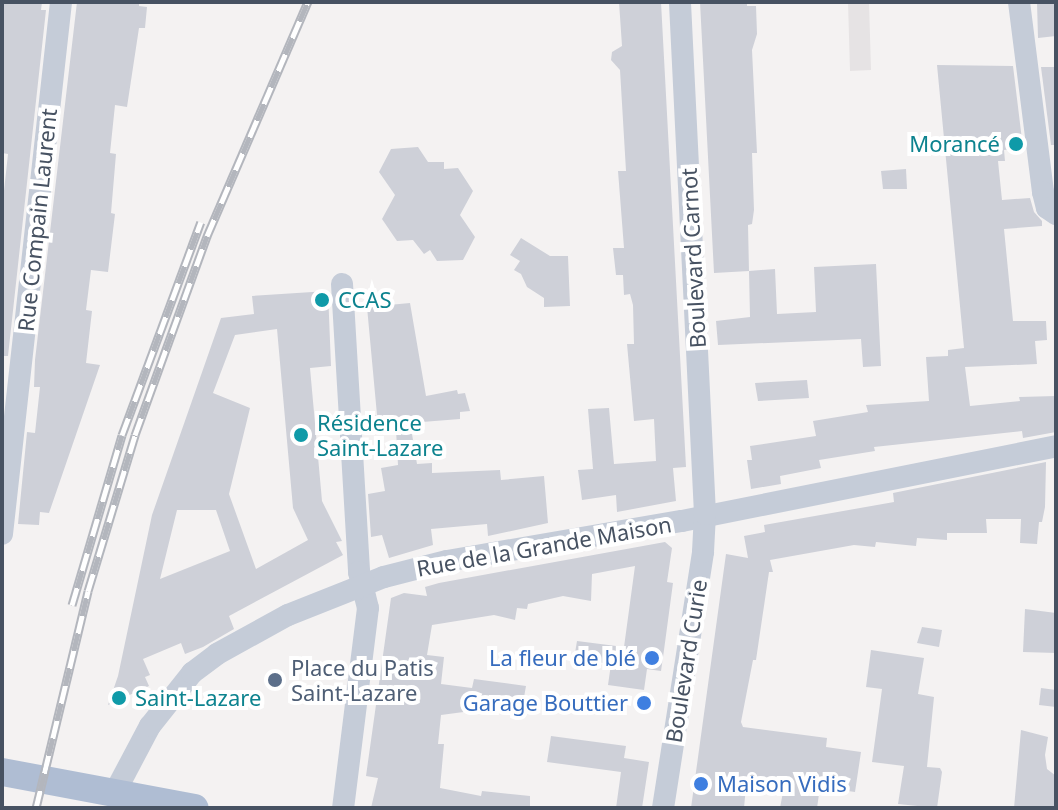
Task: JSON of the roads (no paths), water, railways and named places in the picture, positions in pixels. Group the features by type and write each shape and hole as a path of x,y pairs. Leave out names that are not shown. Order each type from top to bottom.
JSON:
{"main road":[{"path":"2,772 195,808"}],"street":[{"name":"Rue Compain Laurent","path":"2,534 61,2"},
{"name":"Boulevard Carnot","path":"680,2 705,514"},
{"path":"1019,2 1043,192 1047,208 1056,214"},
{"path":"342,284 359,572 368,608 343,808"},
{"name":"Rue de la Grande Maison","path":"115,792 150,726 192,673 217,654 288,615 363,585 447,561 1056,446"},
{"name":"Boulevard Curie","path":"663,808 703,552 705,514"}],"railway":[{"path":"36,808 88,591 135,435 207,236 308,2"},
{"path":"72,605 122,435 201,222"}],"place":[{"name":"Morancé","path":"1016,144"},
{"name":"CCAS","path":"322,300"},
{"name":"Résidence Saint-Lazare","path":"301,435"},
{"name":"La fleur de blé","path":"652,658"},
{"name":"Place du Patis Saint-Lazare","path":"275,680"},
{"name":"Saint-Lazare","path":"119,698"},
{"name":"Garage Bouttier","path":"644,703"},
{"name":"Maison Vidis","path":"701,784"}]}
